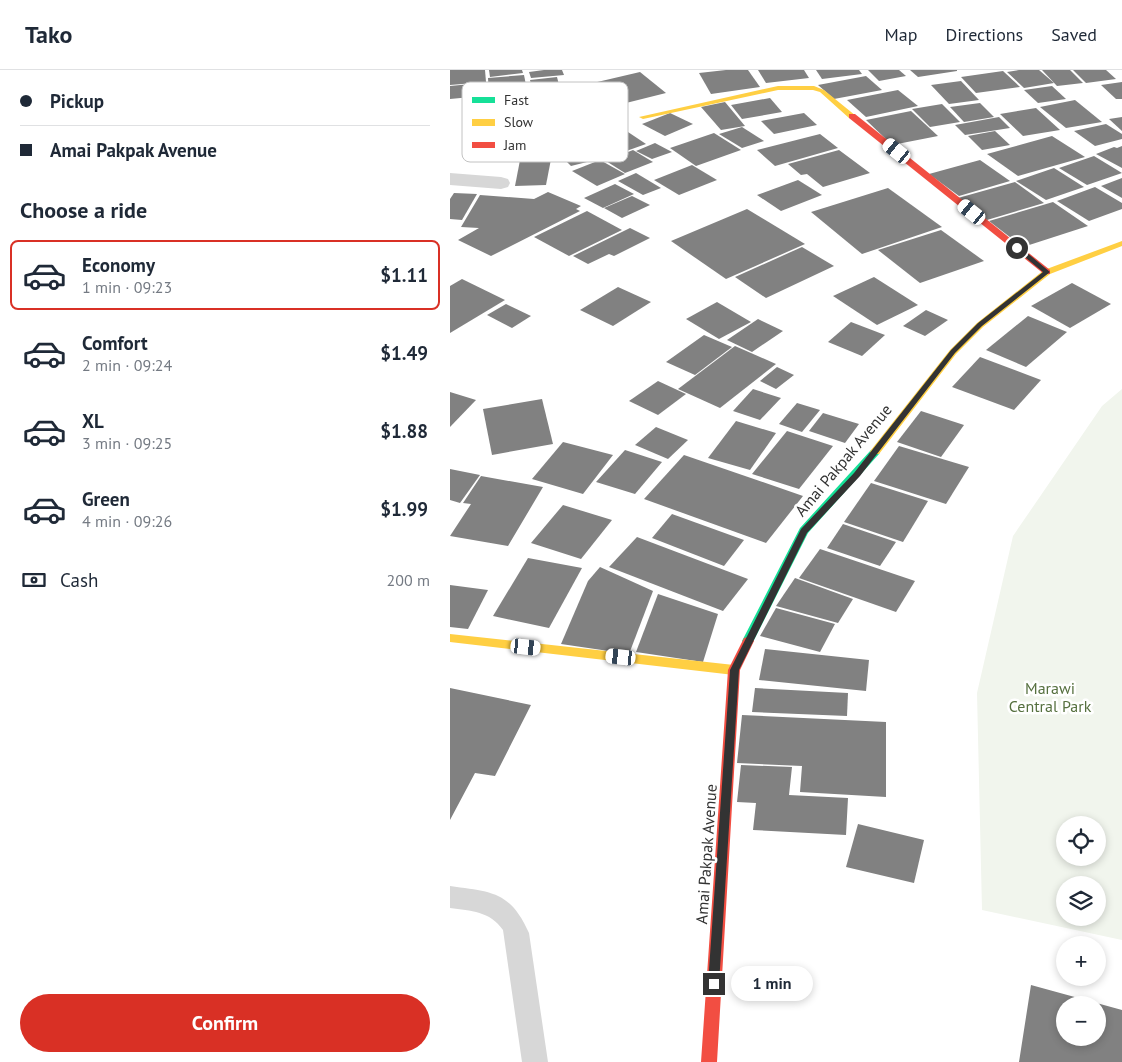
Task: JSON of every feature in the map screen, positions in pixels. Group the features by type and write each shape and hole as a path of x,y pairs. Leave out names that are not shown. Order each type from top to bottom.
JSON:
{"main road":[{"path":"644,117 778,88 814,88 822,91 1047,272"},
{"name":"Amai Pakpak Avenue","path":"709,1062 734,670 804,531 857,474 953,352 980,324 1047,272 1122,243"},
{"path":"450,638 734,670"}],"street":[{"path":"450,180 501,183"}],"lane":[{"path":"450,897 493,904 507,913 514,922 534,1062"}],"green space":[{"name":"Marawi Central Park","path":"1122,389 1122,940 1057,926 1106,926 1106,876 1056,876 1056,926 982,910 977,693 1013,536 1102,406"}],"building":[{"path":"450,70 485,70 486,82 462,82 462,84 450,85"},
{"path":"489,70 522,70 523,73 490,77"},
{"path":"562,70 564,75 531,78 529,72"},
{"path":"748,70 760,87 711,94 699,73"},
{"path":"758,70 804,70 809,78 766,83"},
{"path":"816,70 859,70 862,74 822,79"},
{"path":"868,70 899,70 906,76 879,81"},
{"path":"910,70 957,70 957,71 918,77"},
{"path":"1039,70 1054,83 1024,88 1007,72"},
{"path":"1042,70 1070,70 1083,83 1057,86"},
{"path":"1073,70 1106,70 1116,79 1086,83"},
{"path":"1003,71 1020,87 976,93 961,77"},
{"path":"640,72 666,93 628,102 628,82 597,82"},
{"path":"524,75 525,82 488,82 488,78"},
{"path":"866,76 882,90 834,99 818,85"},
{"path":"557,77 558,82 530,82 530,80"},
{"path":"961,81 979,100 949,104 931,85"},
{"path":"1122,82 1122,99 1116,99 1101,85"},
{"path":"462,85 462,98 450,99 450,86"},
{"path":"1052,86 1066,99 1038,103 1024,90"},
{"path":"898,90 918,106 866,117 847,100"},
{"path":"770,98 782,112 742,119 731,105"},
{"path":"1075,100 1102,122 1066,128 1040,107"},
{"path":"725,102 745,126 721,130 701,107"},
{"path":"980,103 994,117 964,122 950,107"},
{"path":"942,104 960,122 930,127 912,109"},
{"path":"1036,108 1060,130 1023,136 1000,114"},
{"path":"911,111 938,136 892,145 866,120"},
{"path":"670,113 693,124 665,136 642,124"},
{"path":"804,113 817,125 774,134 761,121"},
{"path":"999,117 1010,128 965,135 955,125"},
{"path":"1122,117 1122,131 1109,119"},
{"path":"1106,124 1122,134 1122,139 1095,146 1074,131"},
{"path":"742,127 764,141 742,148 719,134"},
{"path":"995,131 1010,145 982,150 968,136"},
{"path":"628,132 646,144 628,150"},
{"path":"714,133 741,150 696,166 670,148"},
{"path":"820,134 838,148 775,166 757,150"},
{"path":"1052,136 1085,157 1018,176 987,154"},
{"path":"655,143 672,152 652,159 636,151"},
{"path":"1122,146 1122,168 1096,154 1114,147"},
{"path":"633,150 653,162 625,173 608,162 628,162 628,152"},
{"path":"839,150 870,173 823,187 807,174 801,175 788,164"},
{"path":"1094,156 1122,173 1087,185 1059,168"},
{"path":"980,160 1010,181 959,196 929,174"},
{"path":"520,162 550,162 546,185 515,186"},
{"path":"567,162 587,162 571,166"},
{"path":"595,162 604,162 625,174 597,186 572,171"},
{"path":"692,165 717,180 679,195 654,180"},
{"path":"1054,168 1084,187 1046,200 1016,181"},
{"path":"636,173 661,188 643,195 618,181"},
{"path":"1122,178 1122,198 1101,186"},
{"path":"798,180 822,195 781,211 757,195"},
{"path":"1015,182 1044,203 987,220 958,198"},
{"path":"615,184 634,194 603,208 584,198"},
{"path":"1095,187 1122,203 1122,209 1089,221 1057,201"},
{"path":"888,188 942,227 862,254 811,212"},
{"path":"548,192 581,206 576,209 580,211 491,256 458,240 479,228 461,227 480,195 534,199"},
{"path":"454,193 477,194 462,220 450,219 450,199"},
{"path":"632,196 650,205 622,218 604,208"},
{"path":"1053,202 1088,226 1023,247 989,221"},
{"path":"747,209 805,244 726,279 671,241"},
{"path":"587,211 622,230 569,256 534,237"},
{"path":"630,228 650,238 614,256 609,254 588,264 573,256"},
{"path":"941,230 984,261 920,283 878,250"},
{"path":"802,247 834,266 766,298 735,277"},
{"path":"874,277 918,305 877,325 833,296"},
{"path":"462,279 505,300 450,333 450,286"},
{"path":"1072,283 1111,304 1070,328 1031,306"},
{"path":"618,287 651,302 613,326 580,310"},
{"path":"717,302 751,322 719,339 686,319"},
{"path":"506,304 531,316 512,328 487,315"},
{"path":"926,310 948,320 925,336 903,326"},
{"path":"1028,316 1067,332 1026,367 986,350"},
{"path":"758,319 783,331 752,352 727,340"},
{"path":"851,322 885,335 862,356 828,342"},
{"path":"704,335 732,347 695,375 666,362"},
{"path":"735,346 776,364 720,408 678,389"},
{"path":"980,357 1041,380 1014,410 952,387"},
{"path":"777,367 794,375 776,389 760,381"},
{"path":"658,381 686,394 658,415 629,401"},
{"path":"753,389 781,398 760,420 733,411"},
{"path":"450,392 476,400 450,427"},
{"path":"542,399 553,444 492,455 483,409"},
{"path":"797,403 820,410 802,432 779,424"},
{"path":"921,411 964,425 941,457 897,442"},
{"path":"823,413 859,424 845,443 809,431"},
{"path":"736,421 776,433 750,470 708,458"},
{"path":"656,427 688,440 668,459 635,445"},
{"path":"787,431 833,446 799,489 752,474"},
{"path":"563,442 613,455 583,494 532,479"},
{"path":"899,446 969,467 946,504 874,481"},
{"path":"625,450 662,462 635,494 596,482"},
{"path":"684,455 803,496 766,543 644,499"},
{"path":"450,469 480,475 460,503 450,500"},
{"path":"481,476 543,487 508,546 450,536 471,504 463,503"},
{"path":"871,483 928,501 903,542 844,522"},
{"path":"563,505 612,520 581,559 531,543"},
{"path":"672,514 744,540 724,566 652,538"},
{"path":"843,524 896,542 880,566 827,548"},
{"path":"637,537 748,579 723,611 609,567"},
{"path":"820,549 915,581 896,612 799,578"},
{"path":"528,558 582,568 549,628 493,616"},
{"path":"600,567 653,591 629,654 561,644 588,581"},
{"path":"795,578 853,599 838,623 776,606"},
{"path":"450,585 488,590 468,629 450,627"},
{"path":"658,594 718,614 703,662 636,652"},
{"path":"776,608 835,624 820,652 760,636"},
{"path":"765,649 869,660 866,691 759,680"},
{"path":"450,688 531,705 495,776 475,773 450,820"},
{"path":"755,688 848,693 847,716 752,712"},
{"path":"742,715 886,722 886,797 800,792 802,766 737,763"},
{"path":"741,765 792,767 789,795 848,798 846,835 753,830 756,803 737,802"},
{"path":"858,824 924,840 914,883 846,867"},
{"path":"1031,985 1071,996 1056,996 1056,1046 1106,1046 1106,1006 1122,1010 1122,1062 1019,1062"}],"traffic: fast":[{"path":"748,641 804,531 875,452"}],"traffic: slow":[{"path":"643,117 778,88 814,88 822,91 852,116"},
{"path":"875,452 953,352 980,325 1047,272 1122,243"},
{"path":"450,638 734,670"}],"traffic: jam":[{"path":"852,116 1047,272"},
{"path":"709,1062 734,670 748,641"}],"route":[{"path":"714,984 734,670 804,531 857,474 953,352 980,324 1047,272 1017,248"}]}
